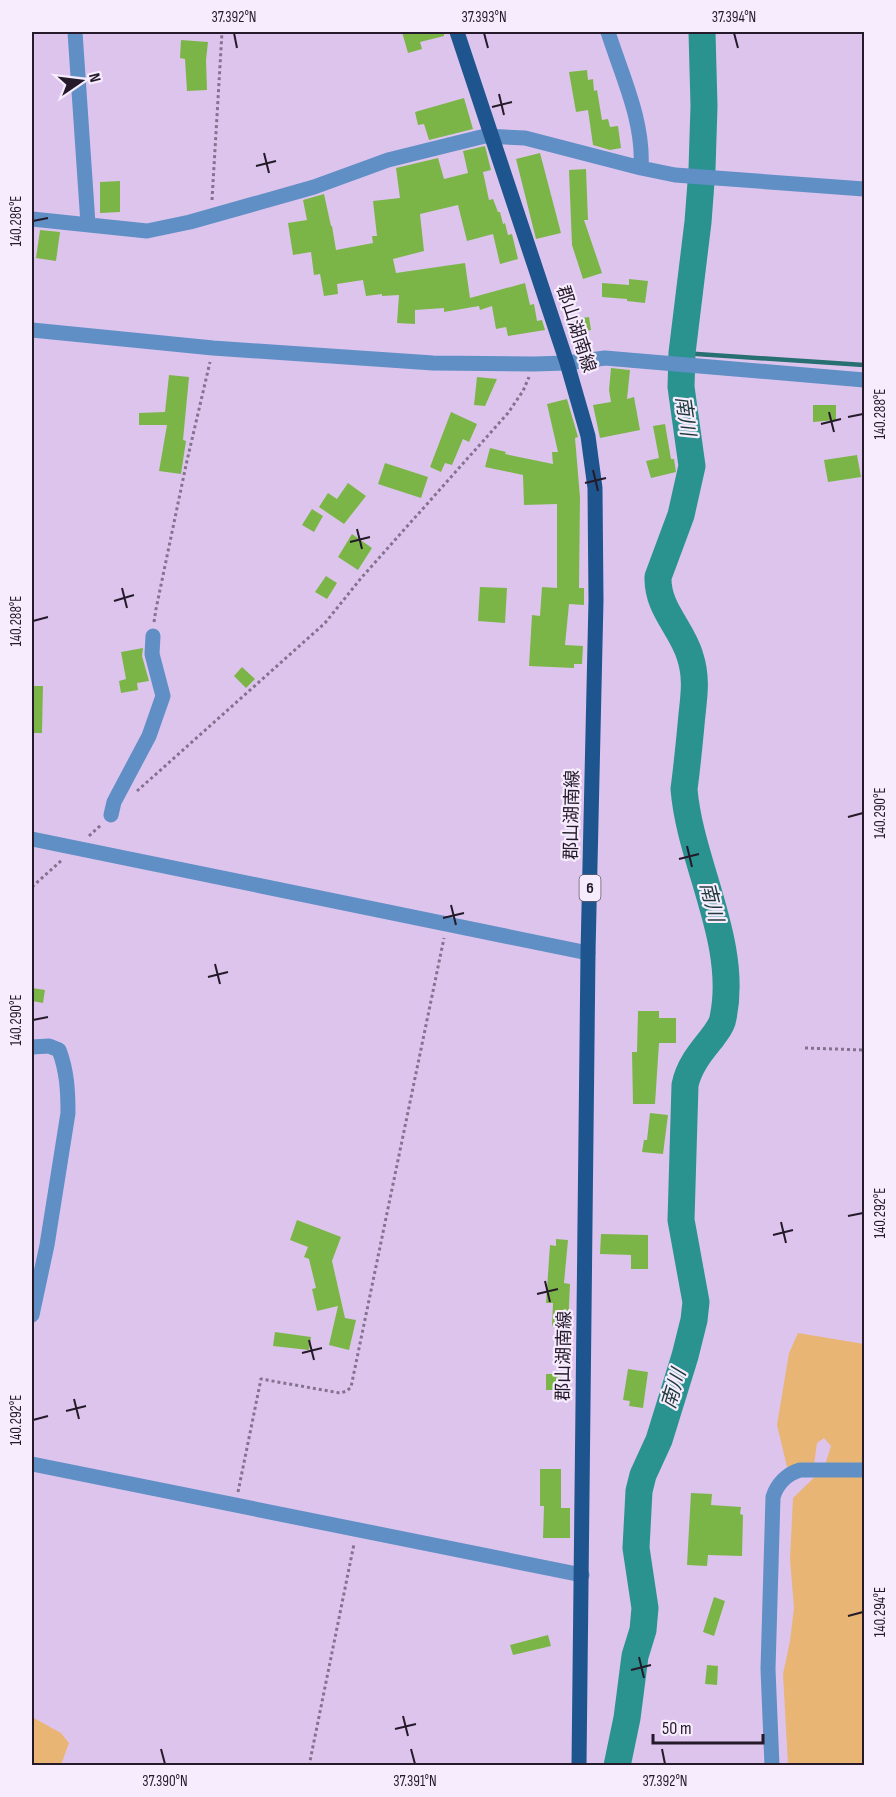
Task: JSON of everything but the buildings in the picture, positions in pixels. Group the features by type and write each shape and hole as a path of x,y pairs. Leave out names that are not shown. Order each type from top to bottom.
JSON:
{"main road":[{"name":"郡山湖南線","path":"457,32 567,363 588,435 595,488 596,600 588,953 579,1766"}],"street":[{"path":"75,32 88,224"},
{"path":"608,32 641,138 641,168"},
{"path":"32,219 147,231 213,216 314,187 388,160 479,137 525,138 641,168 690,177 864,189"},
{"path":"32,330 213,348 433,363 534,364 605,358 864,380"},
{"path":"111,815 114,802 149,736 163,696 153,654 153,636"},
{"path":"32,839 588,953"},
{"path":"32,1047 49,1046 60,1050 66,1066 68,1098 47,1245 32,1315"},
{"path":"32,1464 582,1575"},
{"path":"772,1766 768,1669 772,1497 786,1477 800,1470 864,1470"}],"path":[{"path":"213,216 211,205 222,32"},
{"path":"153,636 156,609 213,348"},
{"path":"136,791 325,623 362,577 508,413 523,391 534,364"},
{"path":"32,886 111,815"},
{"path":"235,1505 261,1378 340,1393 351,1387 447,924"},
{"path":"805,1048 864,1050"},
{"path":"309,1766 357,1530"}],"shaded area":[{"path":"798,1333 864,1344 864,1765 788,1765 783,1674 794,1608 790,1559 793,1498 824,1468 831,1446 824,1438 817,1443 814,1465 787,1467 777,1425 789,1353"},
{"path":"32,1717 61,1733 69,1743 61,1765 32,1765"}],"waterway":[{"name":"南川","path":"617,1766 627,1718 635,1656 643,1630 645,1608 636,1548 639,1491 643,1475 659,1440 685,1356 696,1302 681,1220 685,1085 696,1060 721,1024 726,990 719,932 688,817 684,789 694,674 686,646 661,599 658,577 681,515 692,466 681,387 682,353 702,169 704,106 702,32"},
{"path":"682,353 864,365"}]}
